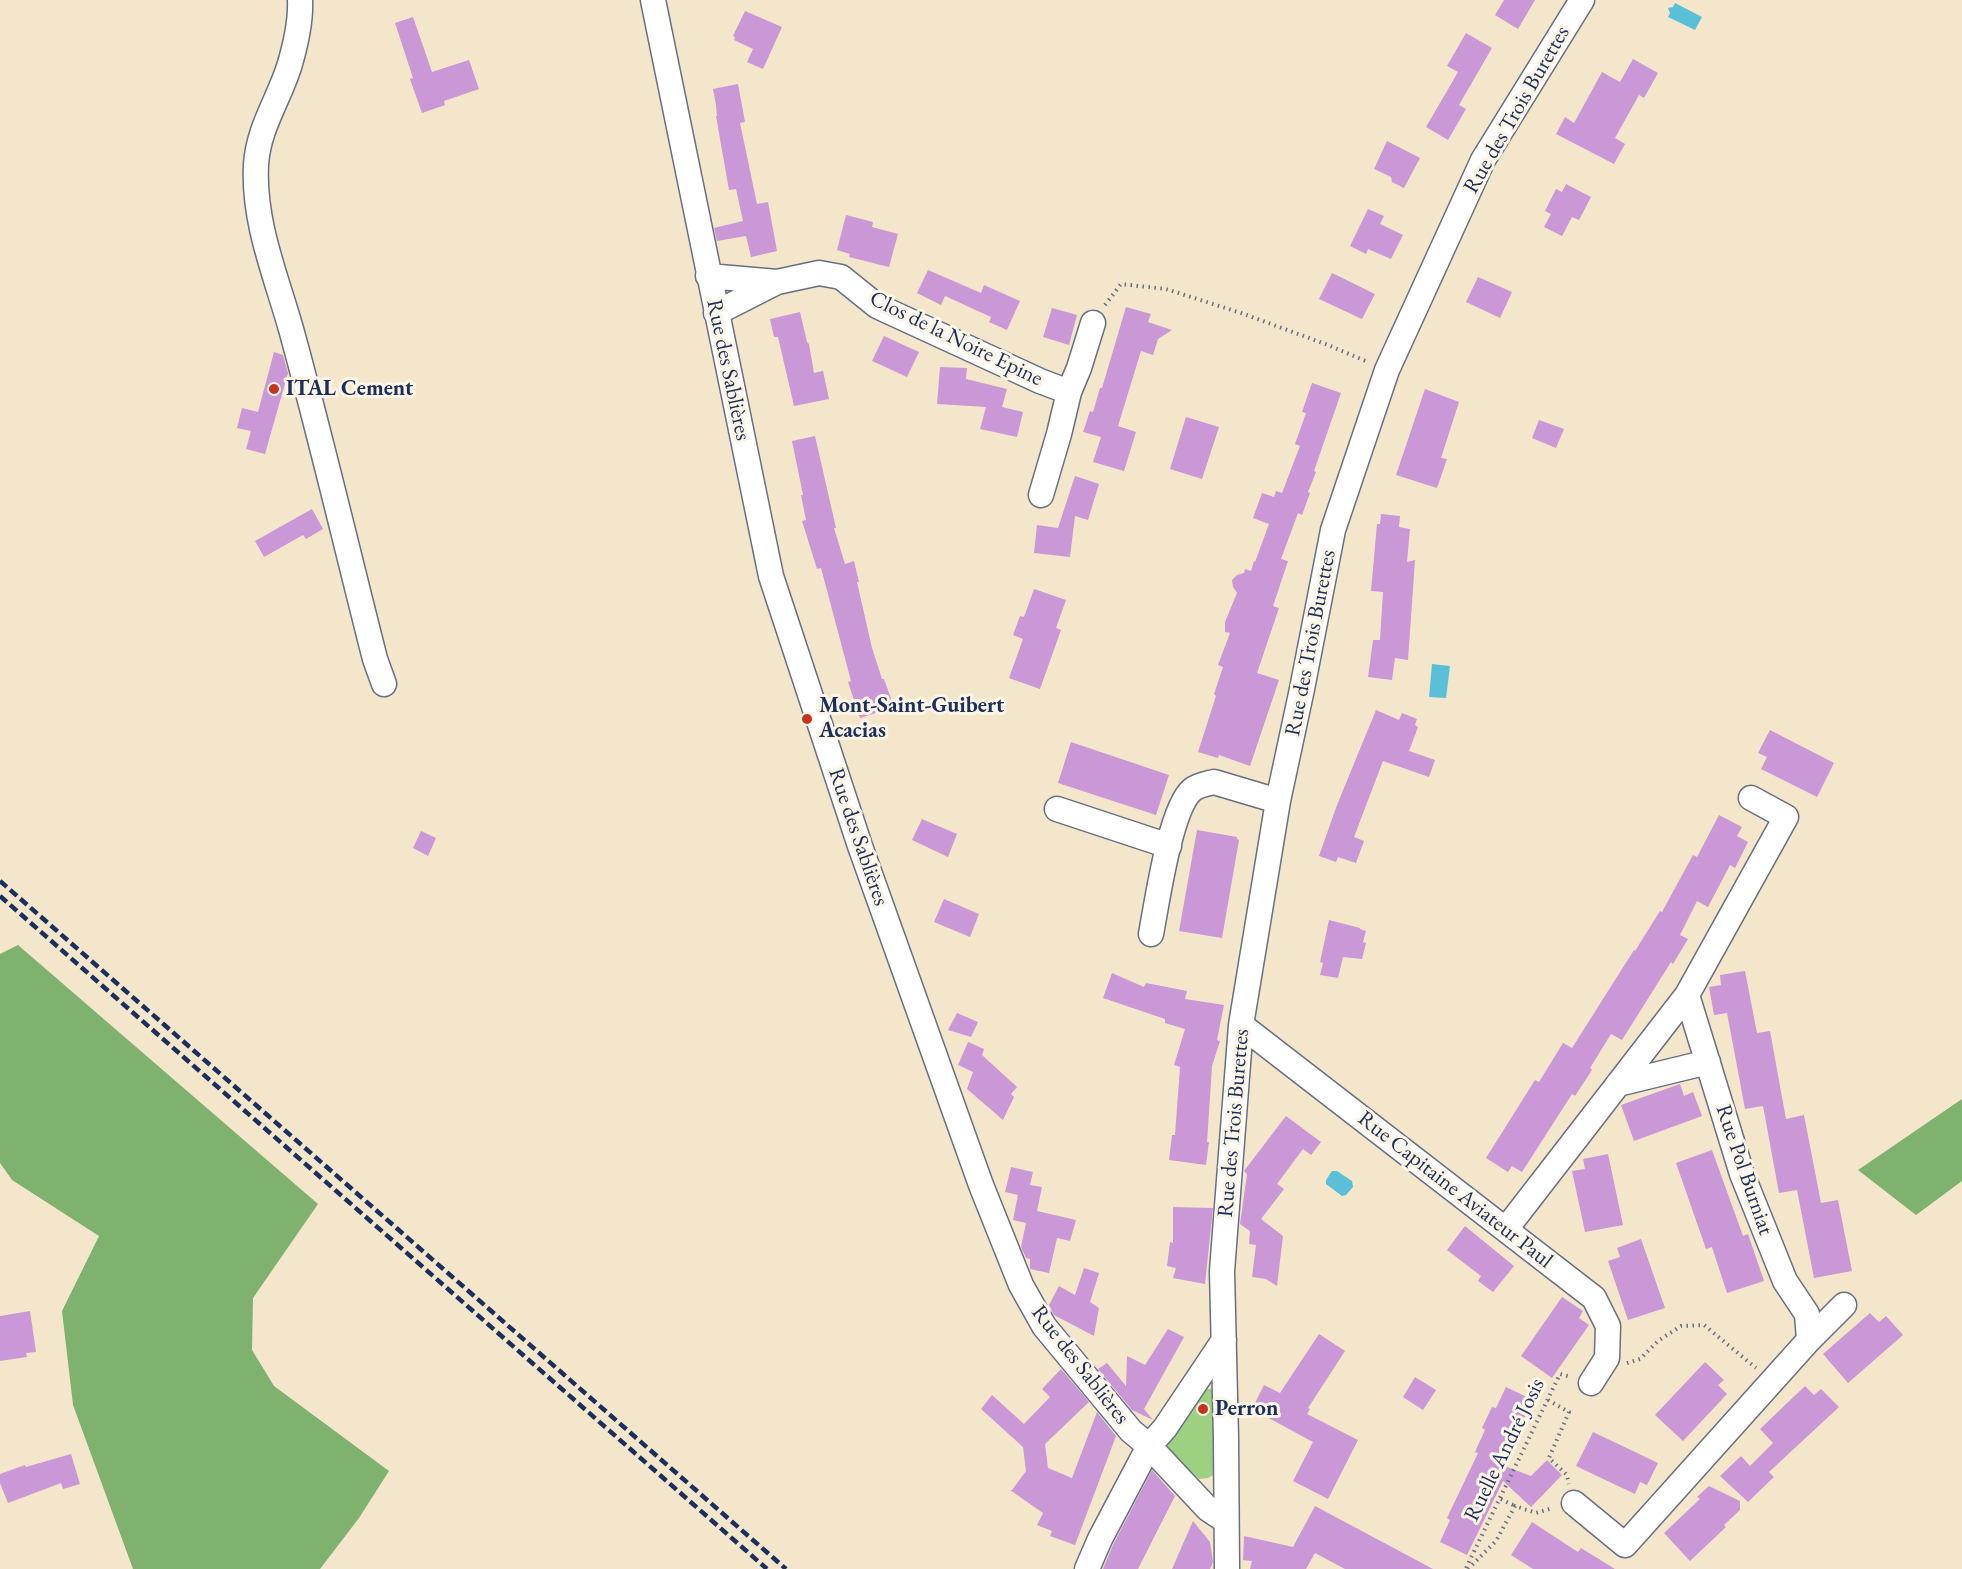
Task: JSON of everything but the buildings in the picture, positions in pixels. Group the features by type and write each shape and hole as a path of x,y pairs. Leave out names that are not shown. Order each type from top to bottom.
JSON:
{"street":[{"path":"300,0 297,34 289,68 261,132 256,165 257,203 375,659 384,684"},
{"name":"Rue des Trois Burettes","path":"1227,1569 1222,1271 1241,1025 1278,801 1333,530 1387,370 1483,160 1582,0"},
{"name":"Rue des Sablières","path":"661,1 708,276 771,576 860,846 981,1185 1021,1285 1044,1326 1131,1431 1149,1446 1208,1509 1226,1521"},
{"name":"Clos de la Noire Epine","path":"716,313 777,282 819,273 841,277 877,306 1040,381 1069,392"},
{"name":"Clos de la Noire Epine","path":"708,276 777,282"},
{"name":"Clos de la Noire Epine","path":"1041,495 1069,392 1093,323"},
{"path":"1151,934 1176,821 1185,799 1193,790 1203,784 1214,782 1278,801"},
{"path":"1506,1229 1687,995 1786,817 1751,798"},
{"path":"1056,809 1169,846"},
{"name":"Rue Pol Burniat","path":"1687,995 1742,1174 1785,1281 1807,1314 1809,1340"},
{"name":"Rue Capitaine Aviateur Paul","path":"1241,1025 1594,1298 1608,1326 1607,1358 1596,1376"},
{"path":"1618,1084 1708,1062"},
{"path":"1574,1503 1625,1545 1771,1381 1844,1305"},
{"path":"1087,1569 1100,1539 1149,1446 1165,1428 1224,1340"}],"path":[{"path":"1093,323 1121,284 1166,289 1241,312 1387,370"},
{"path":"1596,1376 1640,1359 1658,1341 1681,1326 1704,1325 1771,1381"},
{"name":"Ruelle André Josis","path":"1467,1569 1560,1374 1596,1376"},
{"path":"1501,1499 1536,1513 1574,1503 1567,1475 1549,1458 1569,1413 1548,1400"},
{"path":"1467,1569 1496,1541 1515,1506"}],"green space":[{"path":"18,945 318,1204 253,1298 252,1350 274,1386 389,1471 359,1518 320,1569 133,1569 73,1405 62,1311 99,1236 12,1180 0,1163 0,954"},
{"path":"1962,1099 1962,1181 1916,1215 1858,1170"},
{"path":"1211,1389 1214,1393 1213,1475 1199,1479 1167,1449 1166,1444 1200,1392"}],"water":[{"path":"1675,3 1702,17 1695,30 1668,17 1670,13 1668,8 1673,7"},
{"path":"1432,664 1450,666 1446,698 1429,697"},
{"path":"1332,1171 1337,1171 1352,1181 1353,1187 1346,1195 1342,1196 1326,1184"}],"railway":[{"path":"0,881 786,1569"},
{"path":"0,896 767,1569"}],"place":[{"name":"ITAL Cement","path":"274,389"},
{"name":"Mont-Saint-Guibert Acacias","path":"807,719"},
{"name":"Perron","path":"1203,1409"}]}
